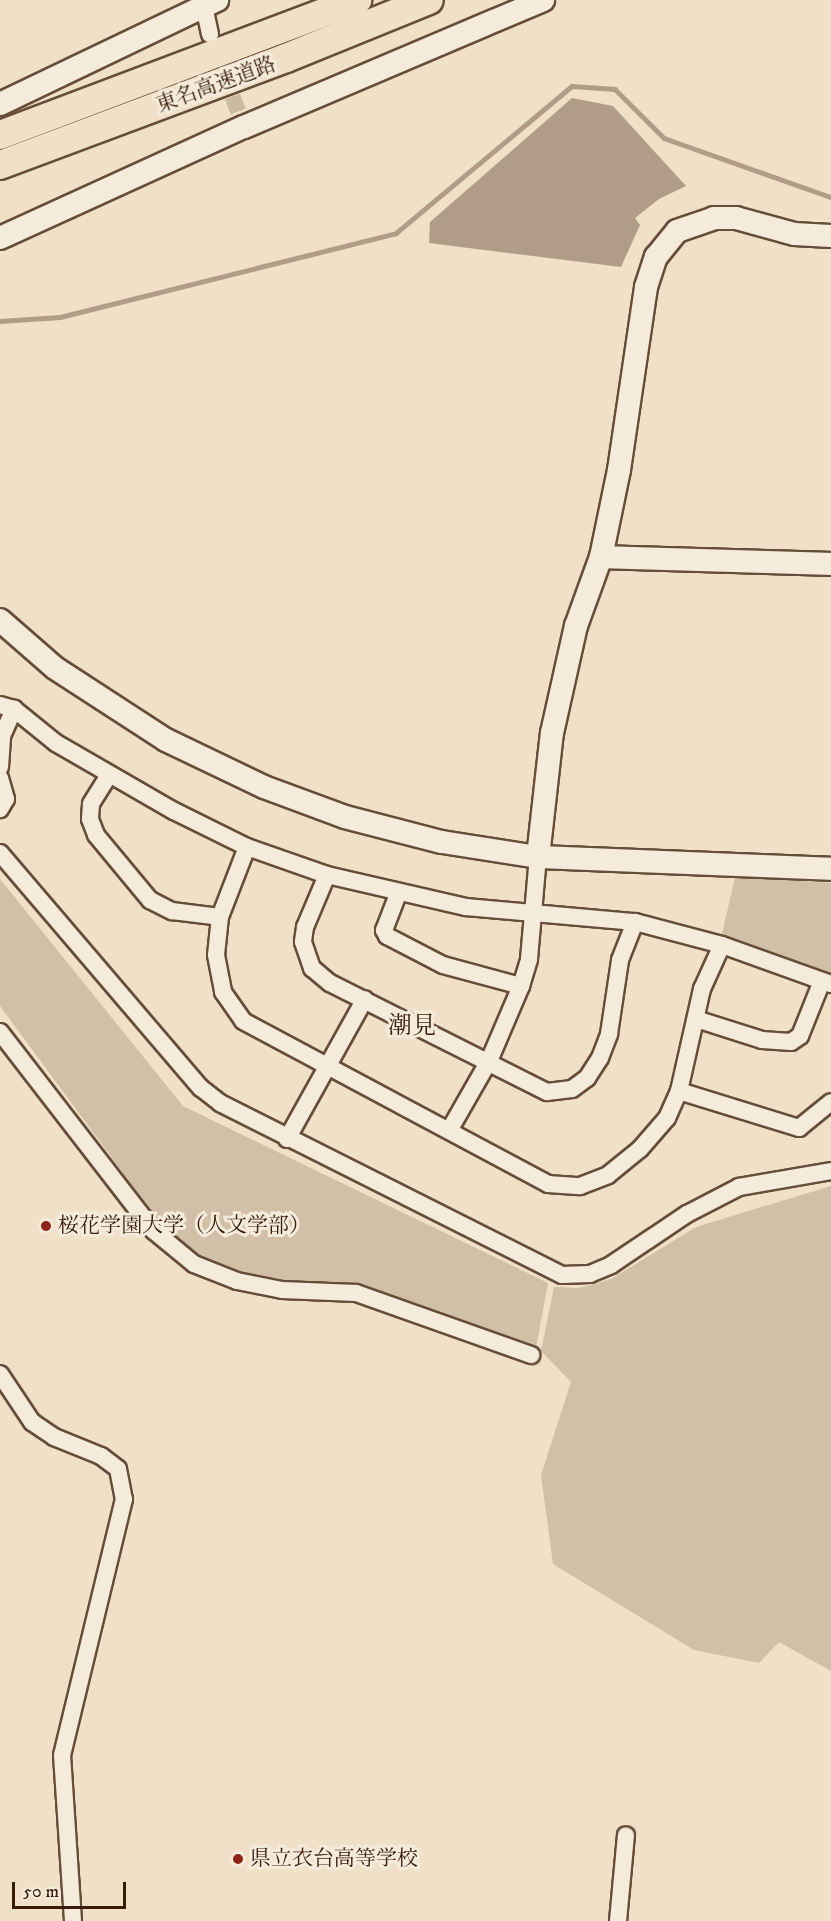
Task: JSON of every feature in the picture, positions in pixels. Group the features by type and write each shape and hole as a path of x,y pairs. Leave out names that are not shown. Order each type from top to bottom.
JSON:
{"highway":[{"name":"東名高速道路","path":"0,135 357,0"},
{"name":"東名高速道路","path":"0,165 286,58 429,0"}],"street":[{"path":"0,238 244,127 543,0"},
{"path":"0,104 211,3 210,34"},
{"path":"450,1129 489,1061 521,986 534,914 546,767 562,679 601,556 619,470 646,287 656,257 677,231 714,218 735,218 794,234 831,236"},
{"path":"601,556 831,564"},
{"path":"0,621 55,668 156,734 264,788 392,831 538,857 831,869"},
{"path":"0,767 7,707 56,743 109,775 247,847 327,875 398,894 466,908 635,922 722,945 827,982 800,1036 791,1042 762,1040 696,1019"},
{"path":"109,775 91,804 90,819 96,835 150,900 172,911 220,917"},
{"path":"0,778 6,799 0,809"},
{"path":"247,847 220,917 217,973 234,1011 258,1031 450,1129 548,1184 580,1186 608,1175 640,1149 667,1118 679,1091 702,988 722,945"},
{"path":"0,853 201,1088 220,1103 287,1139 562,1275 590,1274 611,1265 687,1214 739,1187 831,1171"},
{"path":"327,875 305,927 305,954 312,968 330,983 547,1092 572,1089 587,1078 609,1034 620,960 635,922"},
{"path":"398,894 384,930 387,936 443,965 521,986"},
{"path":"287,1139 365,999"},
{"path":"0,1032 154,1231 194,1264 237,1281 282,1290 356,1293 531,1354"},
{"path":"679,1091 799,1128 831,1102"},
{"path":"0,1374 32,1422 54,1437 101,1456 118,1469 124,1499 62,1755 73,1921"},
{"path":"618,1921 626,1834"}],"shaded area":[{"path":"572,98 613,106 686,186 659,199 635,218 640,225 621,267 429,243 430,222"},
{"path":"735,877 831,883 831,976 722,934"},
{"path":"0,879 183,1106 548,1283 536,1348 363,1286 277,1282 197,1259 165,1230 0,1006"},
{"path":"831,1186 831,1671 779,1642 759,1663 694,1650 553,1564 541,1475 571,1382 541,1351 554,1287 579,1288 611,1279 696,1227"}],"waterway":[{"path":"0,321 60,317 396,233 572,86 615,89 664,138 831,197"}],"tunnel":[{"path":"224,74 244,127"}],"place":[{"name":"桜花学園大学（人文学部）","path":"46,1226"},
{"name":"県立衣台高等学校","path":"238,1859"}],"district":[{"name":"潮見","path":"412,1027"}]}
